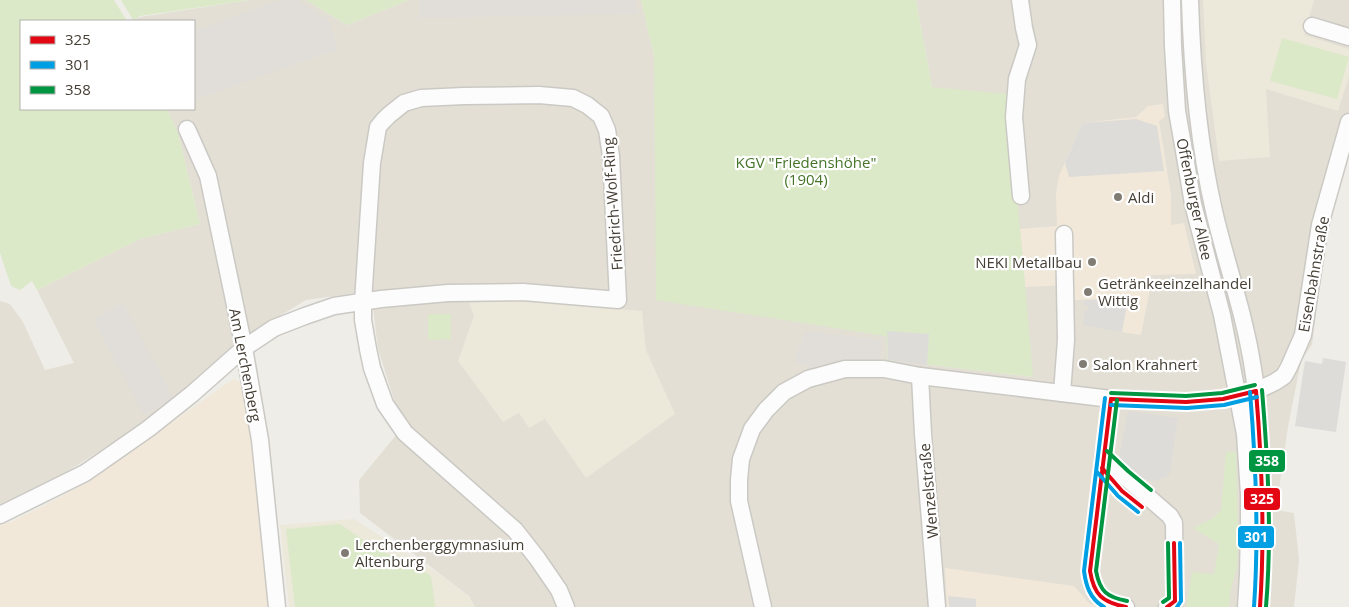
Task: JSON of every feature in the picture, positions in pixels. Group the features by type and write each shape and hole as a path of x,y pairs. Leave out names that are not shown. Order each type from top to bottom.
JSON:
{"street":[{"path":"1020,0 1028,45 1017,79 1014,117 1021,196"},
{"name":"Offenburger Allee","path":"1172,0 1177,111 1193,204 1218,299 1244,434 1248,494 1249,555 1246,607"},
{"name":"Offenburger Allee","path":"1190,0 1193,78 1198,122 1214,210 1248,341 1256,390 1260,438 1263,567 1260,607"},
{"path":"1312,26 1349,37"},
{"name":"Friedrich-Wolf-Ring","path":"539,95 573,98 587,105 601,116 608,130 611,156 618,300 523,292 448,293 363,302 372,164 378,127 396,109 404,103 421,98 539,95"},
{"path":"1177,111 1187,113 1198,122"},
{"name":"Eisenbahnstraße","path":"763,607 739,500 738,480 741,459 752,429 766,410 784,392 808,379 852,368 884,369 920,376 1110,399 1186,402 1218,400 1238,396 1275,382 1284,376 1304,335 1320,225 1349,122"},
{"name":"Am Lerchenberg","path":"187,129 208,176 244,348 260,440 277,607"},
{"path":"1062,393 1066,340 1064,234"},
{"path":"0,515 85,473 148,429 192,394 244,348 274,328 334,306 363,302 372,368 385,404 405,433 514,530 537,558 559,590 566,607"},
{"name":"Wenzelstraße","path":"920,376 937,607"},
{"path":"1110,399 1090,571 1091,583 1103,599 1111,604 1126,607"},
{"path":"1103,455 1170,516 1174,523 1175,601 1168,607"}],"shaded area":[{"path":"250,0 306,0 347,25 409,0 641,0 654,56 884,335 887,336 888,360 1032,377 932,87 916,0 1349,0 1349,147 1329,216 1312,345 1301,361 1288,427 1276,510 1294,513 1299,560 1294,607 475,607 469,596 360,513 359,480 407,422 397,409 378,349 371,291 306,300 258,329 235,346 147,421 60,476 0,507 0,301 10,304 23,322 45,370 74,363 37,290 140,239 200,224 178,133 167,110 195,110 195,20 132,20 140,17"},
{"path":"280,0 298,0 328,19 338,49 195,100 195,31"},
{"path":"419,0 634,0 638,14 419,18"},
{"path":"1203,0 1314,0 1304,35 1349,49 1349,76 1338,111 1266,89 1270,157 1219,161 1206,64"},
{"path":"1163,104 1165,117 1159,121 1171,195 1171,225 1184,223 1196,274 1151,275 1141,335 1122,332 1125,299 1069,300 1068,285 1025,287 1020,229 1057,226 1056,194 1059,176 1082,123 1136,117 1148,106"},
{"path":"1136,119 1157,126 1164,171 1069,177 1065,163 1082,123"},
{"path":"1128,299 1122,332 1083,325 1084,312 1088,311 1088,306 1084,305 1084,300"},
{"path":"516,300 642,311 646,350 675,414 586,478 545,419 529,428 519,413 503,422 458,361 474,316 469,303"},
{"path":"123,303 174,399 144,415 93,319"},
{"path":"805,331 882,340 881,353 878,360 848,360 823,364 813,368 794,362"},
{"path":"887,331 929,334 927,365 888,360"},
{"path":"1323,358 1346,362 1336,432 1295,426 1305,361 1322,364"},
{"path":"234,379 244,384 258,478 272,607 0,607 0,525 13,521 88,482"},
{"path":"1128,411 1178,418 1170,473 1166,477 1152,481 1143,478 1135,474 1121,459 1120,453"},
{"name":"Lerchenberggymnasium Altenburg","path":"354,519 448,580 469,597 475,607 289,607 280,525"},
{"path":"945,568 1074,586 1090,604 1115,607 947,607"},
{"path":"948,596 976,599 976,607 949,607"}],"green space":[{"path":"0,0 114,0 126,20 20,20 20,110 167,110 178,133 200,224 140,239 37,290 32,281 20,290 11,286 0,253"},
{"path":"121,0 250,0 140,16 133,20"},
{"path":"306,0 409,0 347,25"},
{"name":"KGV \"Friedenshöhe\" (1904)","path":"641,0 916,0 932,87 1007,94 1033,377 888,360 886,336 656,300 654,56"},
{"path":"1282,38 1349,57 1337,99 1270,81"},
{"path":"428,314 451,314 451,339 428,340"},
{"path":"1226,452 1236,452 1238,538 1237,568 1231,588 1229,607 1186,607 1192,572 1214,574 1219,544 1193,528 1212,519 1221,510"},
{"name":"Lerchenberggymnasium Altenburg","path":"340,524 373,547 431,576 435,607 295,607 286,529"}],"transit line":[{"name":"358","path":"1111,393 1186,396 1222,393 1255,385"},
{"name":"358","path":"1262,390 1268,498 1269,553 1266,607"},
{"name":"325","path":"1256,391 1262,499 1260,607"},
{"name":"325","path":"1111,399 1186,402 1223,399 1256,391"},
{"name":"301","path":"1250,392 1256,499 1254,607"},
{"name":"301","path":"1111,405 1187,408 1224,405 1257,397"},
{"name":"301","path":"1104,607 1095,600 1090,592 1084,571 1105,398"},
{"name":"325","path":"1111,399 1090,571 1094,586 1100,596 1111,603 1126,607"},
{"name":"358","path":"1117,400 1096,571 1102,589 1114,598 1127,601"},
{"name":"358","path":"1107,451 1151,490"},
{"name":"325","path":"1102,468 1122,491 1142,507"},
{"name":"301","path":"1097,472 1118,496 1138,512"},
{"name":"358","path":"1163,602 1169,598 1168,543"},
{"name":"325","path":"1167,607 1175,601 1174,543"},
{"name":"301","path":"1177,607 1181,601 1180,543"}],"place":[{"name":"Aldi","path":"1118,197"},
{"name":"NEKI Metallbau","path":"1092,262"},
{"name":"Getränkeeinzelhandel Wittig","path":"1088,292"},
{"name":"Salon Krahnert","path":"1083,364"},
{"name":"Lerchenberggymnasium Altenburg","path":"345,553"}]}
